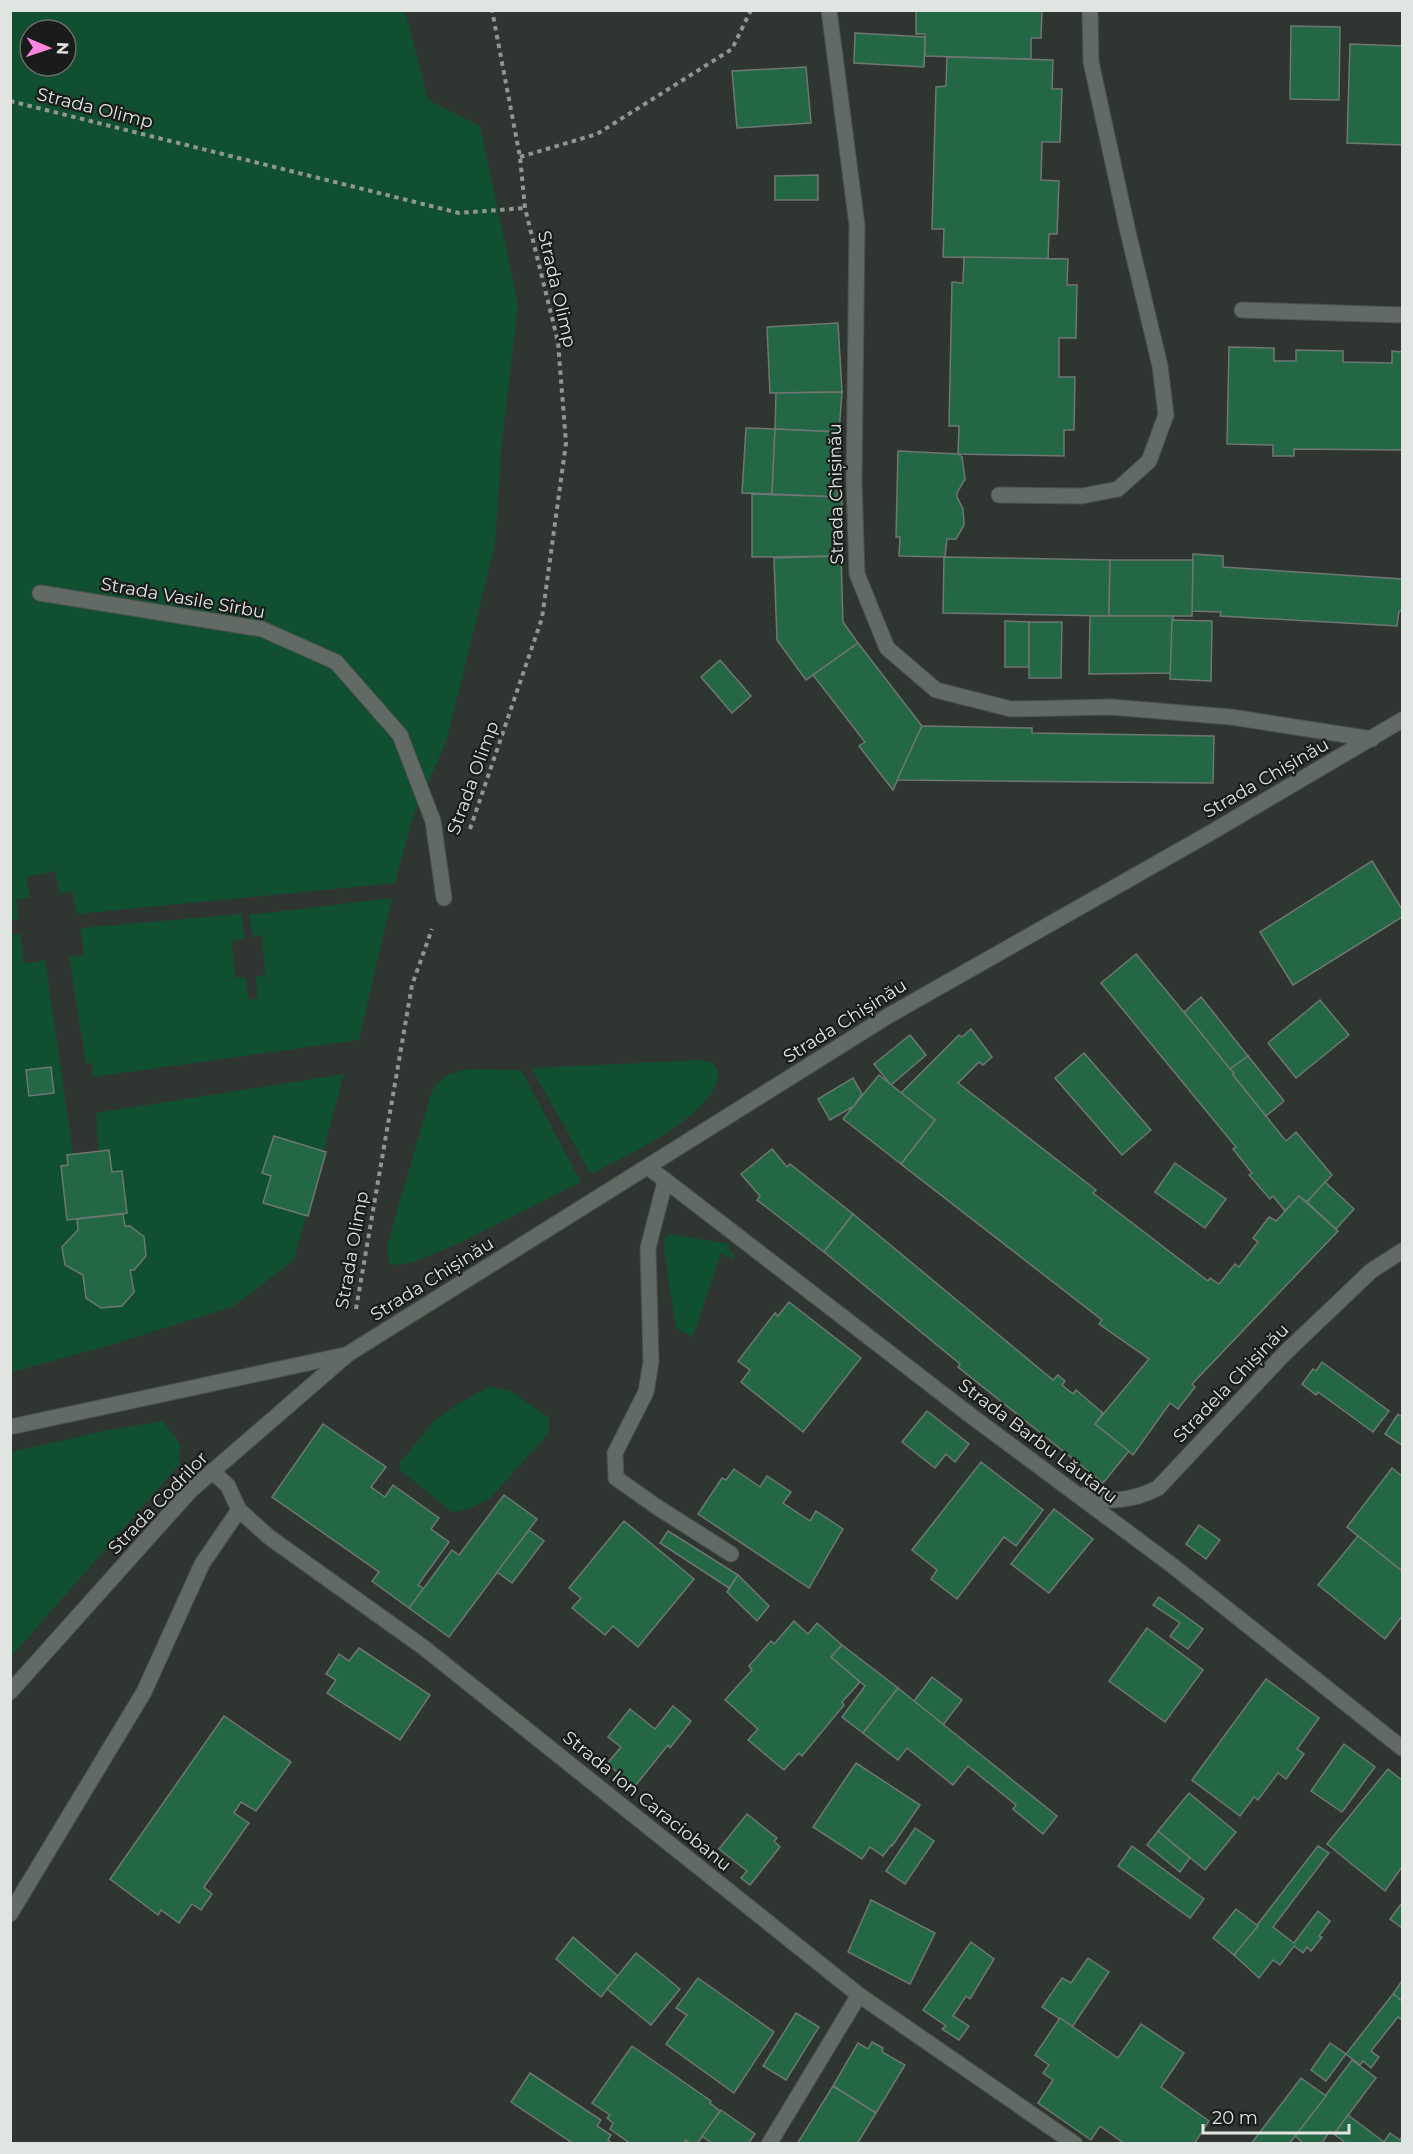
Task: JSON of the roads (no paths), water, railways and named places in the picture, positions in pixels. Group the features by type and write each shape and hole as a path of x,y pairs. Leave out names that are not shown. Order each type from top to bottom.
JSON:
{"street":[{"name":"Strada Chișinău","path":"829,10 857,225 854,482 857,574 887,648 936,690 1011,709 1111,707 1232,717 1372,739"},
{"path":"999,495 1082,496 1118,489 1149,461 1166,415 1160,366 1091,62 1090,10"},
{"path":"1242,310 1402,315"},
{"name":"Strada Vasile Sîrbu","path":"40,593 262,629 336,662 400,735 433,821 444,898"},
{"name":"Strada Chișinău","path":"348,1354 888,1016 1402,720"},
{"name":"Strada Barbu Lăutaru","path":"648,1167 1173,1566 1402,1748"},
{"path":"665,1182 648,1248 651,1362 646,1392 615,1453 616,1478 730,1554"},
{"name":"Stradela Chișinău","path":"1073,1492 1092,1499 1121,1500 1143,1496 1158,1488 1285,1353 1371,1271 1402,1251"},
{"path":"10,1427 348,1354"},
{"name":"Strada Codrilor","path":"10,1692 191,1491 348,1354"},
{"name":"Strada Ion Caraciobanu","path":"212,1471 228,1486 239,1510 269,1537 423,1647 859,1995 1075,2144"},
{"path":"10,1914 144,1692 202,1564 239,1510"},
{"path":"769,2144 859,1995"}]}
